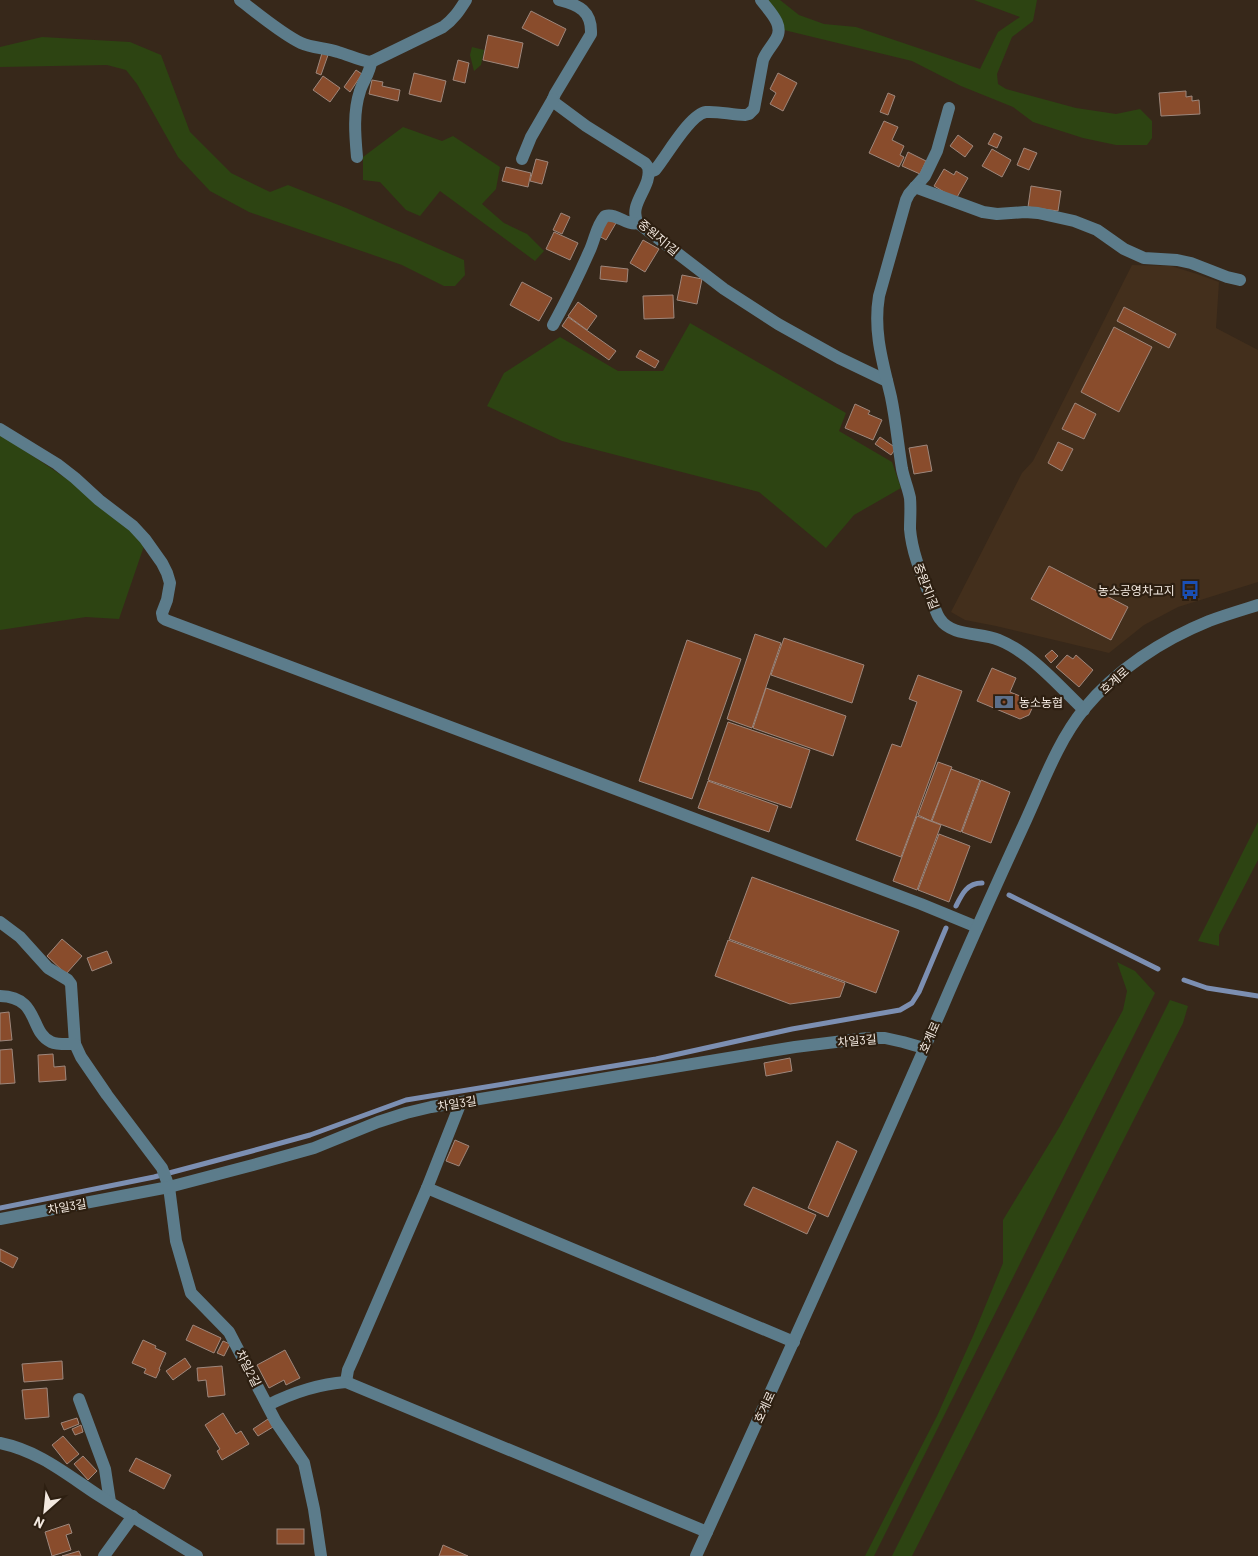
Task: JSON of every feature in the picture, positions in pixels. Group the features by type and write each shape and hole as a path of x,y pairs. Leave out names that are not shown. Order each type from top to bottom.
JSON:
{"street":[{"path":"240,0 301,43 328,48 372,62 443,27 452,21 466,0"},
{"path":"522,159 531,137 591,34 592,26 585,11 577,6 558,0"},
{"path":"553,99 555,103 586,126 645,163 649,172 655,170 689,123 700,113 714,112 745,115 754,109 763,60 765,54 776,40 779,30 779,25 761,0"},
{"path":"357,157 354,134 357,102 359,92 372,62"},
{"name":"중원지1길","path":"949,108 937,151 925,176 906,200 876,310 879,348 892,405 902,470 910,499 910,528 913,546 939,618 946,626 955,630 998,639 1015,648 1084,710"},
{"name":"중원지1길","path":"649,172 635,212 638,223 724,289 778,324 832,354 887,381"},
{"path":"914,188 983,212 997,214 1038,213 1086,224 1138,256 1190,263 1240,280"},
{"path":"553,325 574,287 602,219 609,215 616,216 630,224 638,223"},
{"path":"0,429 57,464 133,526 145,539 167,573 170,583 162,613 163,618 166,620 921,904 977,927"},
{"name":"호계로","path":"696,1556 794,1342 977,927 1047,773 1068,733 1084,710 1110,681 1133,664 1169,640 1209,621 1258,605"},
{"path":"0,922 20,937 48,968 68,980 71,984 75,1044 52,1042 40,1031 31,1012 24,1004 16,999 0,996"},
{"name":"차일3길","path":"0,1220 169,1187 314,1148 378,1122 406,1113 461,1102 796,1047 868,1038 885,1038 924,1048"},
{"name":"차일2길","path":"75,1044 81,1057 107,1095 162,1168 169,1187 176,1241 191,1293 229,1332 276,1422 304,1463 314,1509 321,1556"},
{"path":"346,1382 348,1370 427,1188 461,1102"},
{"path":"427,1188 794,1342"},
{"path":"268,1405 299,1392 346,1382 707,1532"},
{"path":"79,1399 105,1469 110,1502"},
{"path":"0,1443 41,1456 197,1556"},
{"path":"104,1556 133,1516"}],"shaded area":[{"name":"농소공영차고지","path":"1132,265 1171,266 1219,282 1216,328 1258,350 1258,582 1178,607 1144,625 1109,653 965,620 951,612 1022,473 1033,461"}],"green space":[{"path":"767,0 780,0 799,15 824,24 856,27 980,69 998,32 1020,17 974,0 1037,0 1033,21 1012,37 997,74 998,84 1006,89 1076,108 1116,114 1140,109 1152,121 1152,138 1147,145 1116,145 1083,138 1033,122 1013,107 961,86 912,61 784,30"},
{"path":"42,37 130,42 161,55 190,132 231,173 270,192 288,185 346,208 464,260 465,275 455,286 444,286 402,265 249,212 210,191 178,157 137,84 126,70 107,65 0,67 0,47"},
{"path":"472,47 484,50 481,65 474,71 470,55"},
{"path":"403,127 442,141 453,136 500,167 496,189 482,204 504,223 527,234 544,251 535,261 440,191 420,216 406,210 380,182 363,180 363,157"},
{"path":"690,323 846,413 839,431 892,462 901,488 854,515 826,548 759,492 562,441 487,406 504,373 560,337 618,371 663,371"},
{"path":"0,434 67,479 119,518 144,546 119,619 86,617 0,630"},
{"path":"1258,822 1258,860 1219,935 1219,946 1198,941"},
{"path":"1117,962 1135,971 1155,993 874,1556 865,1556 937,1416 1003,1263 1003,1220 1060,1126 1123,1010 1127,991"},
{"path":"1170,1000 1188,1006 1183,1023 912,1556 892,1556"}],"building":[{"path":"531,11 566,29 558,46 522,28"},
{"path":"488,35 523,43 518,68 483,60"},
{"path":"322,53 328,55 321,75 316,73"},
{"path":"458,60 469,63 465,83 453,80"},
{"path":"356,70 362,74 350,92 344,87"},
{"path":"414,73 446,81 441,102 409,94"},
{"path":"778,73 797,83 783,111 770,104 776,93 770,89"},
{"path":"323,76 340,88 330,102 313,90"},
{"path":"372,80 383,82 382,86 400,90 398,101 369,94"},
{"path":"1186,91 1186,97 1192,96 1192,101 1199,100 1200,114 1161,116 1159,93"},
{"path":"888,93 895,96 888,115 880,112"},
{"path":"884,121 898,127 892,140 904,146 900,155 904,157 899,167 869,153"},
{"path":"994,133 1002,137 997,148 988,144"},
{"path":"958,135 973,146 965,157 950,146"},
{"path":"1024,148 1037,153 1029,170 1017,165"},
{"path":"992,149 1011,160 1002,177 982,166"},
{"path":"908,152 926,161 920,174 902,166"},
{"path":"536,159 548,162 542,184 530,181"},
{"path":"506,167 531,173 528,187 502,181"},
{"path":"944,169 954,175 956,171 968,178 956,199 934,186"},
{"path":"1031,186 1061,191 1058,211 1028,207"},
{"path":"561,213 570,217 562,234 553,230"},
{"path":"608,219 616,223 606,240 599,236"},
{"path":"554,232 578,243 570,260 546,249"},
{"path":"643,240 659,249 645,272 630,263"},
{"path":"601,266 628,269 627,282 600,279"},
{"path":"682,275 702,279 697,304 677,300"},
{"path":"522,282 552,298 539,321 510,305"},
{"path":"673,295 674,318 644,319 643,296"},
{"path":"578,302 597,316 587,330 568,316"},
{"path":"1124,307 1176,334 1169,348 1117,321"},
{"path":"568,317 616,351 609,360 562,326"},
{"path":"1114,327 1152,347 1119,412 1081,392"},
{"path":"640,350 659,361 655,368 636,357"},
{"path":"1075,403 1096,414 1084,439 1062,429"},
{"path":"855,404 870,411 868,414 882,420 873,440 845,428"},
{"path":"880,437 896,448 891,455 875,444"},
{"path":"1058,442 1073,449 1062,471 1048,463"},
{"path":"927,445 932,471 914,474 909,448"},
{"path":"1049,566 1128,607 1111,640 1031,599"},
{"path":"755,634 781,643 752,728 727,719"},
{"path":"784,638 864,665 852,703 771,675"},
{"path":"687,640 741,659 692,799 639,781"},
{"path":"1052,650 1058,656 1051,663 1045,656"},
{"path":"1067,655 1073,659 1076,655 1093,670 1079,687 1056,667"},
{"path":"992,668 1016,678 1010,692 1035,702 1029,715 1020,719 977,701"},
{"path":"918,675 962,691 901,857 856,840 892,744 901,747 917,702 909,699"},
{"path":"766,688 846,716 833,756 753,728"},
{"path":"728,722 810,750 791,808 708,780"},
{"path":"938,762 952,767 931,821 918,815"},
{"path":"951,769 980,780 961,832 932,821"},
{"path":"981,780 1010,792 991,843 962,832"},
{"path":"708,781 778,806 769,832 698,808"},
{"path":"917,816 941,825 917,890 893,881"},
{"path":"939,834 970,846 949,902 918,890"},
{"path":"752,877 899,931 876,993 729,939"},
{"path":"62,939 82,956 66,974 47,956"},
{"path":"728,940 845,983 840,997 790,1004 715,976"},
{"path":"107,951 112,963 92,971 87,958"},
{"path":"9,1012 12,1040 0,1041 0,1013"},
{"path":"12,1049 15,1083 0,1084 0,1050"},
{"path":"53,1054 54,1067 65,1066 66,1080 39,1082 38,1055"},
{"path":"790,1058 792,1071 766,1076 764,1063"},
{"path":"455,1140 469,1146 459,1166 446,1161"},
{"path":"837,1141 857,1151 828,1217 808,1208"},
{"path":"753,1187 816,1215 807,1234 744,1205"},
{"path":"0,1249 18,1258 13,1268 0,1261"},
{"path":"193,1325 221,1338 214,1353 186,1340"},
{"path":"143,1340 166,1353 156,1378 144,1373 146,1369 132,1363"},
{"path":"223,1341 230,1344 224,1356 217,1353"},
{"path":"285,1350 300,1378 286,1385 284,1380 269,1388 257,1365"},
{"path":"185,1358 191,1367 173,1380 166,1371"},
{"path":"62,1361 63,1379 24,1382 22,1364"},
{"path":"222,1366 225,1395 208,1397 206,1380 198,1381 197,1368"},
{"path":"47,1388 49,1417 25,1419 22,1390"},
{"path":"223,1413 236,1434 241,1431 249,1444 222,1460 217,1451 220,1449 205,1425"},
{"path":"77,1418 79,1424 64,1430 61,1423"},
{"path":"268,1419 273,1427 258,1436 253,1429"},
{"path":"81,1425 83,1432 75,1435 72,1429"},
{"path":"63,1436 79,1454 67,1464 52,1445"},
{"path":"83,1456 97,1471 88,1480 74,1464"},
{"path":"136,1458 171,1475 164,1489 129,1471"},
{"path":"69,1524 72,1533 66,1535 71,1550 52,1556 45,1532"},
{"path":"277,1529 304,1529 304,1544 277,1544"},
{"path":"443,1545 468,1556 439,1556"},
{"path":"79,1551 81,1556 62,1556"}],"waterway":[{"path":"956,906 963,893 969,887 982,883"},
{"path":"1009,895 1158,969"},
{"path":"0,1208 154,1177 252,1151 310,1135 406,1100 656,1059 792,1029 900,1010 912,1003 919,992 946,928"},
{"path":"1184,980 1207,988 1258,996"}],"place":[{"name":"농소공영차고지","path":"1190,590"},
{"name":"농소농협","path":"1004,702"}]}
